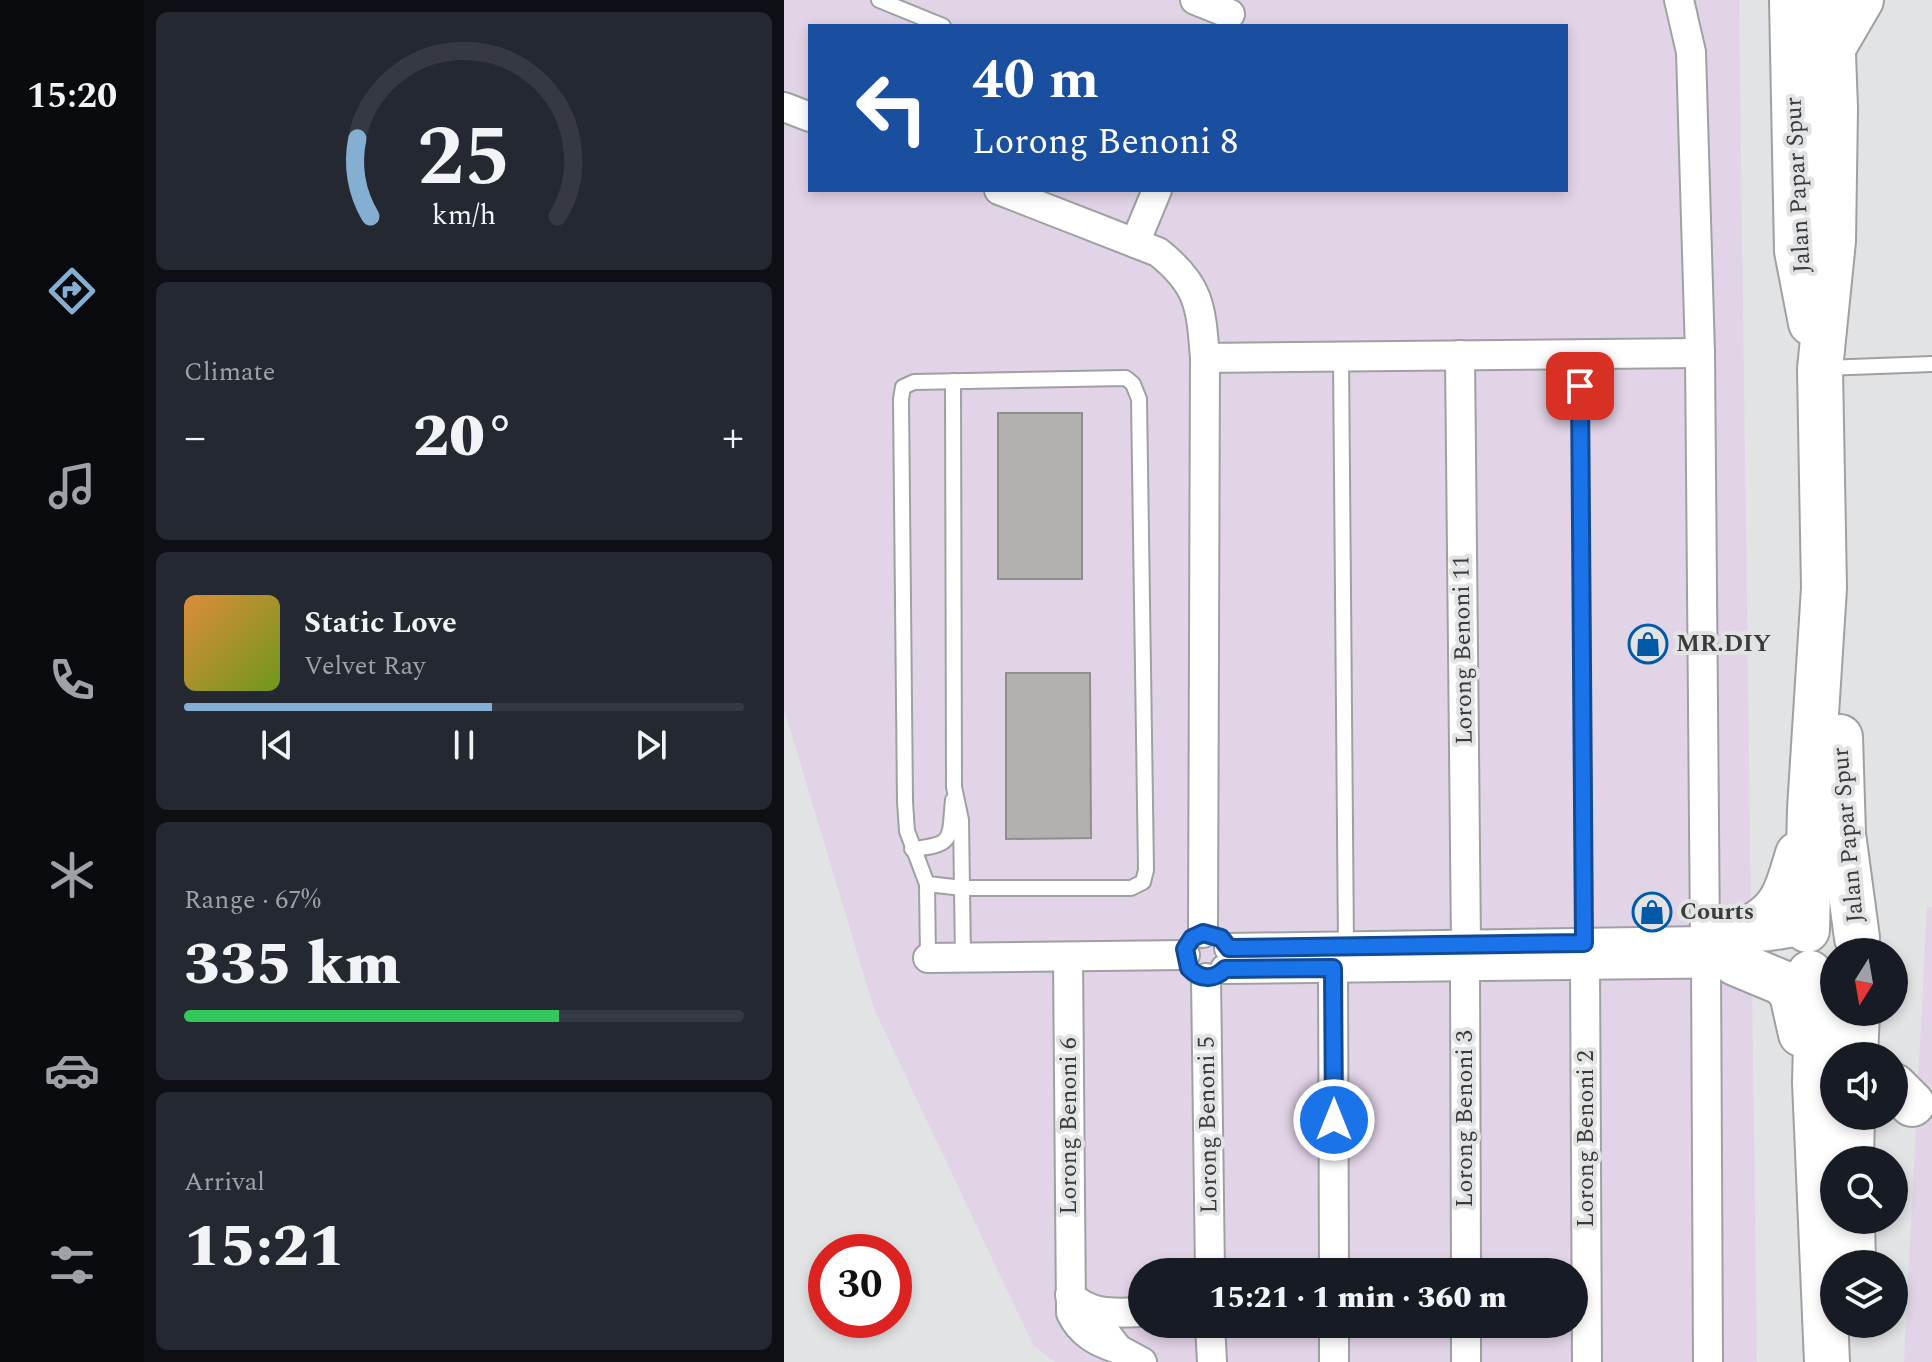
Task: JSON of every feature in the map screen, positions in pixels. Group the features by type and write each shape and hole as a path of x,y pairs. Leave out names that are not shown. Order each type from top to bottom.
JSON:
{"main road":[{"name":"Jalan Papar Spur","path":"1792,0 1797,251 1820,369"},
{"name":"Jalan Papar Spur","path":"1810,809 1824,588 1820,369 1833,241 1831,0"},
{"path":"1833,48 1861,0"},
{"name":"Jalan Papar Spur","path":"1824,588 1840,742 1843,834 1857,938"},
{"path":"1718,952 1777,910 1787,891 1810,809"},
{"path":"1810,809 1816,1045 1820,1077"},
{"name":"Jalan Papar Spur","path":"1814,962 1824,921 1834,920 1844,924 1853,938"},
{"path":"1718,952 1783,983 1792,994 1820,1086"},
{"path":"1823,1130 1827,1362"},
{"path":"1853,1338 1853,1362"}],"street":[{"path":"1195,0 1231,13"},
{"path":"1679,0 1691,52 1718,952 1708,1362"},
{"path":"784,107 808,116"},
{"path":"1004,192 1158,252 1178,267 1188,281 1200,310 1205,358 1203,933"},
{"path":"1135,243 1156,192"},
{"path":"1205,358 1700,353"},
{"name":"Lorong Benoni 11","path":"1460,355 1465,955"},
{"path":"1220,965 1221,938 1203,933 1192,938 1185,955 1189,968 1199,976 1220,965 1340,957 1718,952 1814,962"},
{"name":"Lorong Benoni 2","path":"1585,954 1587,1362"},
{"path":"928,958 1185,955"},
{"name":"Lorong Benoni 3","path":"1465,955 1466,1258"},
{"name":"Lorong Benoni 6","path":"1068,957 1070,1295"},
{"path":"1334,1258 1340,957"},
{"name":"Lorong Benoni 5","path":"1210,1258 1220,965"},
{"path":"1070,1295 1084,1308 1128,1313"},
{"path":"1070,1295 1071,1313 1076,1324 1099,1342 1130,1356"},
{"path":"1128,1314 1108,1326 1107,1335 1111,1343 1130,1356"},
{"path":"1211,1338 1212,1362"},
{"path":"1334,1338 1334,1362"},
{"path":"1466,1338 1466,1362"}],"lane":[{"path":"879,0 938,24"},
{"path":"1580,355 1585,954"},
{"path":"1340,957 1341,356"},
{"path":"1820,369 1932,364"},
{"path":"927,884 963,888 1131,888 1143,882 1139,399 1133,384 1117,377 909,383 903,387 905,802 907,831 927,884 928,958"},
{"path":"912,849 937,846 949,836 954,787 953,381"},
{"path":"954,787 961,820 963,958"}],"shaded area":[{"path":"784,0 1739,0 1757,1362 1055,1362 1033,1345 874,1009 784,709"},
{"path":"1927,906 1932,907 1932,1362 1904,1362 1905,1338 1908,1338 1908,1283"}],"building":[{"path":"998,413 1082,413 1082,579 998,579"},
{"path":"1006,673 1090,673 1091,838 1006,839"}],"place":[{"name":"MR.DIY","path":"1648,644"},
{"name":"Courts","path":"1652,912"}],"route":[{"path":"1334,1120 1333,968 1225,969 1206,978 1189,968 1185,949 1192,938 1203,933 1216,934 1229,948 1584,943 1580,386"}]}
